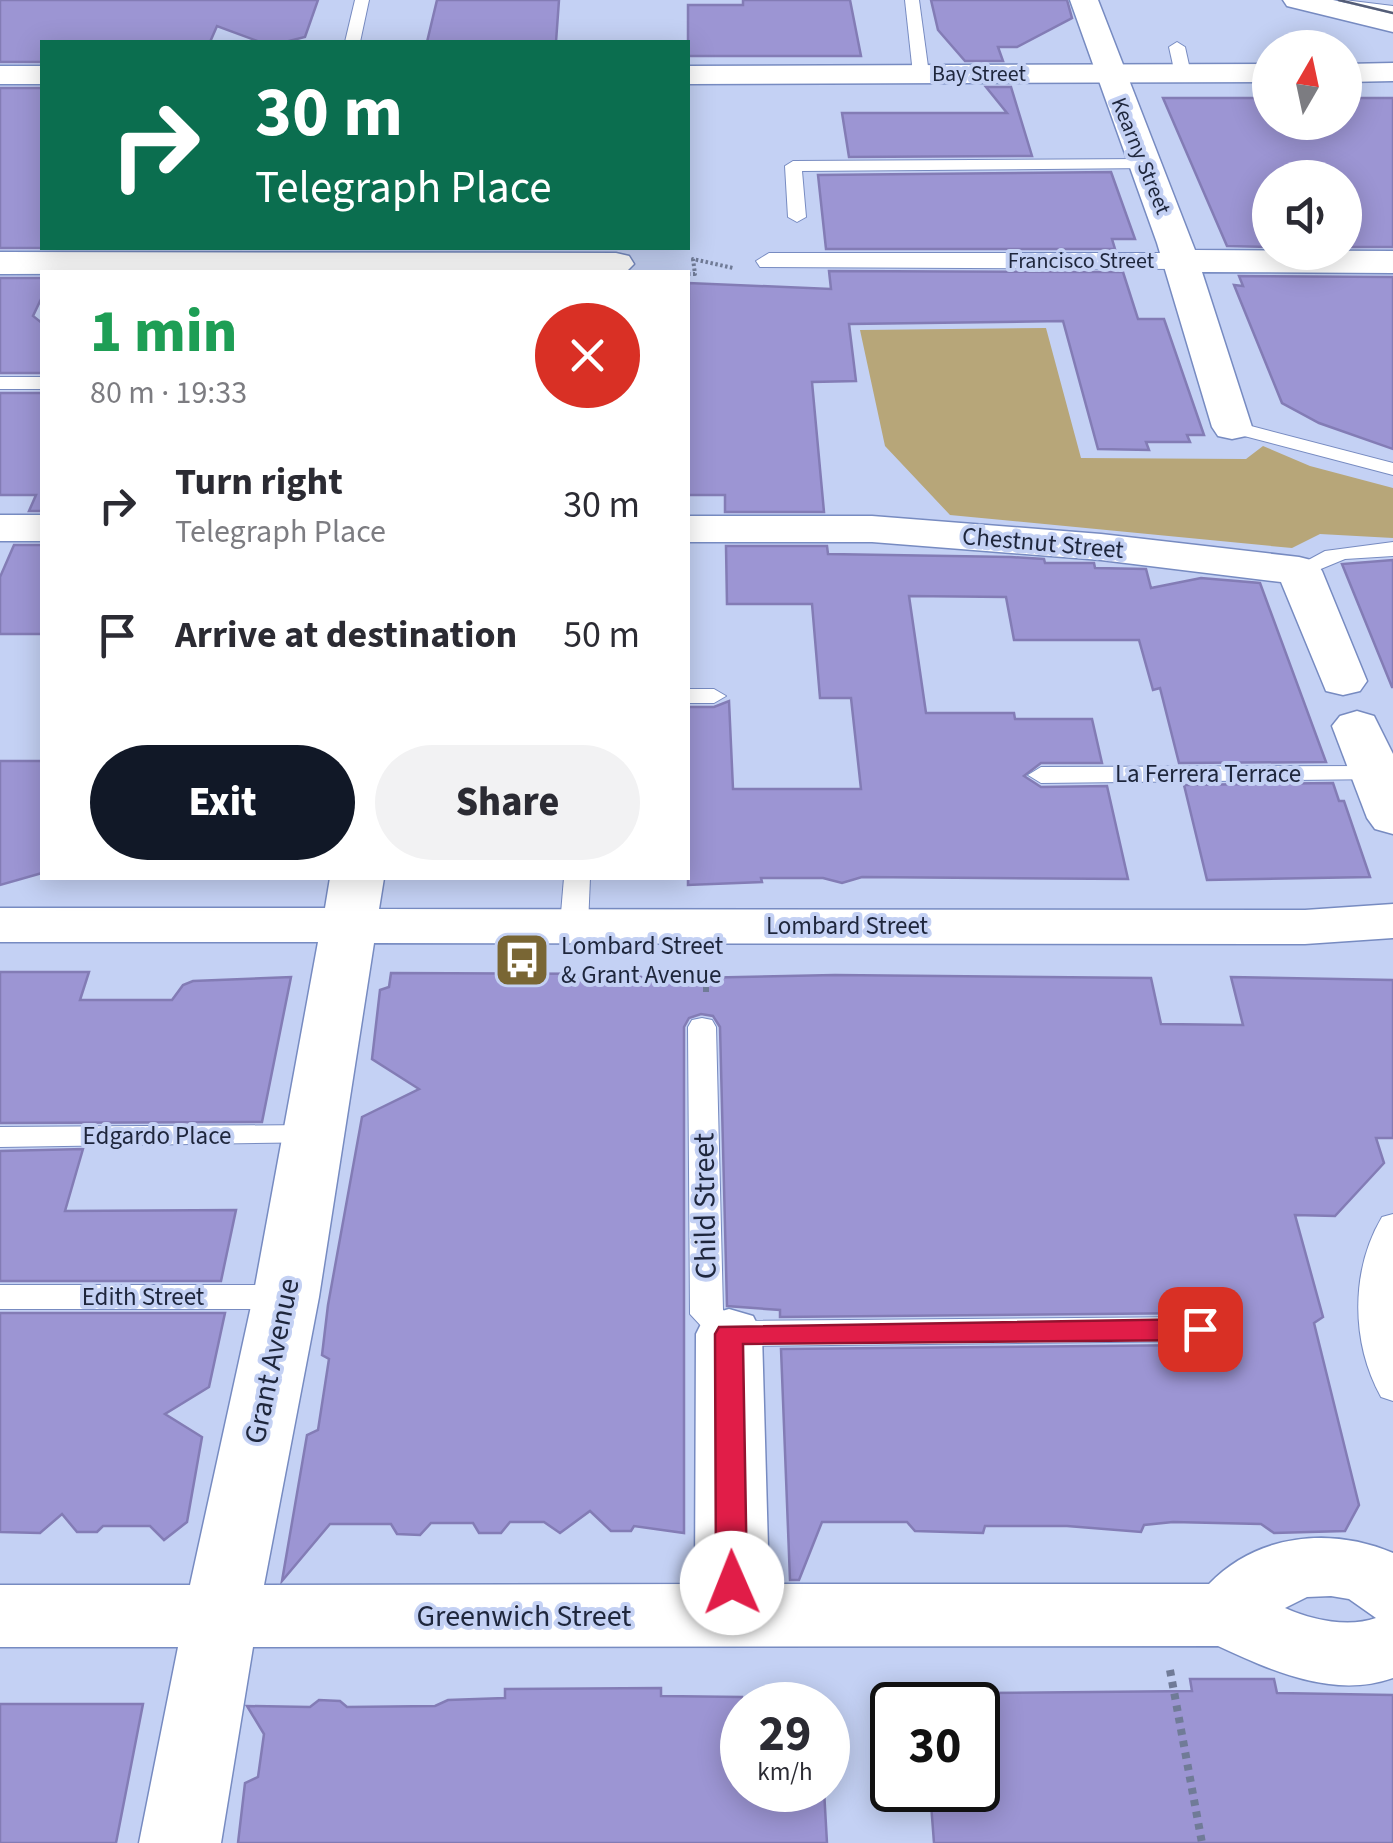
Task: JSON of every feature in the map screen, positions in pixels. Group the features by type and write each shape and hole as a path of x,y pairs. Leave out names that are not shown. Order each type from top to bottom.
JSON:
{"street":[{"name":"Kearny Street","path":"1084,0 1181,261 1232,427"},
{"path":"1298,0 1393,23"},
{"name":"Bay Street","path":"690,74 1110,74 1180,60 1252,70"},
{"path":"1362,72 1393,72"},
{"path":"0,75 40,75"},
{"path":"2,266 111,255 616,264"},
{"name":"Francisco Street","path":"769,261 1393,262"},
{"path":"0,528 40,528"},
{"name":"Chestnut Street","path":"690,529 872,529 1101,546 1300,571"},
{"path":"1300,571 1384,796"},
{"name":"Lombard Street","path":"0,926 353,902 575,901 1306,926 1393,921"},
{"name":"Grant Avenue","path":"180,1843 220,1616 286,1297 353,902"},
{"name":"Child Street","path":"729,1334 732,1615"},
{"path":"1228,1615 1240,1597 1262,1584 1316,1566 1360,1568 1379,1577 1393,1593"},
{"name":"Greenwich Street","path":"0,1616 1228,1615 1270,1635 1335,1654 1381,1652 1393,1644"}],"lane":[{"path":"352,40 362,0"},
{"path":"912,0 921,74"},
{"path":"1352,0 1393,10"},
{"path":"797,217 794,166 1145,164"},
{"path":"0,383 40,383"},
{"path":"1232,427 1393,469"},
{"path":"1300,571 1326,556 1352,549 1393,549"},
{"path":"690,696 714,696"},
{"name":"La Ferrera Terrace","path":"1041,775 1384,796"},
{"name":"Child Street","path":"702,1027 707,1314 729,1334"},
{"name":"Edgardo Place","path":"0,1137 314,1135"},
{"path":"1393,1225 1378,1267 1375,1300 1377,1336 1393,1388"},
{"name":"Edith Street","path":"0,1297 286,1297"},
{"path":"729,1334 1200,1329"}],"path":[{"path":"1168,1664 1202,1843"}],"shaded area":[{"path":"1046,328 1081,458 1246,459 1263,446 1310,466 1393,488 1393,538 1320,534 1292,548 950,515 885,446 860,330"}],"building":[{"path":"0,0 318,0 305,37 293,40 255,40 217,26 211,40 40,40 40,62 0,62"},
{"path":"437,0 559,0 556,40 427,40"},
{"path":"743,0 850,0 861,56 690,56 688,5 743,5"},
{"path":"931,0 1067,0 1072,18 1017,47 998,47 1003,61 965,61 938,30"},
{"path":"986,87 1011,87 1032,156 849,157 842,113 1007,113"},
{"path":"0,88 40,88 40,248 0,248"},
{"path":"1163,98 1252,98 1252,140 1362,140 1362,98 1393,98 1393,247 1362,247 1362,160 1252,160 1252,247 1227,246"},
{"path":"1111,172 1135,239 1112,239 1115,249 826,249 818,175"},
{"path":"829,271 1123,272 1138,319 1164,319 1204,435 1187,435 1190,442 1146,442 1149,450 1098,449 1063,321 849,324 856,381 812,382 824,512 725,512 725,495 690,495 690,283 831,289"},
{"path":"1239,276 1393,277 1393,449 1319,423 1282,403 1234,285 1243,286"},
{"path":"0,278 40,278 40,301 33,316 40,321 40,373 0,373"},
{"path":"0,393 40,393 40,511 29,511 36,495 0,495"},
{"path":"14,545 40,545 40,634 0,634 0,577"},
{"path":"726,546 827,546 828,554 1011,557 1044,559 1045,563 1094,563 1095,568 1146,569 1151,588 1201,578 1260,583 1326,762 1179,763 1160,688 1153,690 1139,640 1014,640 1006,597 909,596 926,713 1014,713 1015,719 1092,719 1102,763 1041,763 1024,776 1041,787 1107,786 1128,879 862,877 842,883 823,878 761,878 762,882 688,885 690,707 714,707 729,701 733,789 861,789 851,698 820,698 812,604 727,604"},
{"path":"1393,560 1393,687 1392,687 1342,564"},
{"path":"0,761 40,761 40,874 0,885"},
{"path":"1333,783 1339,801 1344,801 1370,877 1207,880 1184,785"},
{"path":"0,972 89,972 80,1000 172,1000 183,985 193,981 291,977 262,1122 0,1123"},
{"path":"391,973 637,974 644,979 835,975 1151,978 1161,1024 1243,1025 1231,977 1393,980 1393,1138 1376,1138 1384,1163 1335,1216 1295,1215 1323,1317 1314,1323 1359,1505 1345,1531 1274,1533 1261,1524 1173,1522 1144,1525 1141,1532 1067,1526 985,1526 983,1533 915,1531 907,1522 822,1522 799,1580 790,1580 781,1349 1199,1345 1214,1340 1219,1327 1212,1316 1199,1313 780,1317 780,1310 727,1306 720,1027 713,1016 701,1014 689,1018 684,1027 684,1533 634,1526 631,1531 611,1531 590,1511 560,1533 544,1522 510,1522 501,1533 479,1533 473,1523 431,1523 420,1535 397,1534 391,1524 330,1524 282,1581 307,1435 318,1430 329,1359 322,1355 328,1305 362,1117 419,1089 372,1059 380,990 389,987"},
{"path":"83,1149 65,1211 236,1210 221,1281 0,1281 0,1151"},
{"path":"0,1313 225,1313 209,1387 165,1414 202,1437 187,1522 164,1540 150,1526 103,1526 97,1532 77,1532 62,1514 40,1533 0,1532"},
{"path":"1190,1679 1274,1679 1277,1693 1393,1695 1393,1843 934,1843 932,1812 1000,1812 1000,1693 1192,1691"},
{"path":"661,1688 661,1696 720,1697 720,1812 825,1812 827,1843 238,1843 245,1783 258,1777 264,1734 247,1706 310,1707 319,1700 340,1701 347,1707 435,1706 448,1700 505,1698 505,1689"},
{"path":"0,1704 143,1704 116,1843 0,1843"}],"tram line":[{"path":"1339,0 1393,13"}],"place":[{"name":"Lombard Street & Grant Avenue","path":"522,960"}],"route":[{"path":"732,1583 729,1334 1200,1329"}]}
